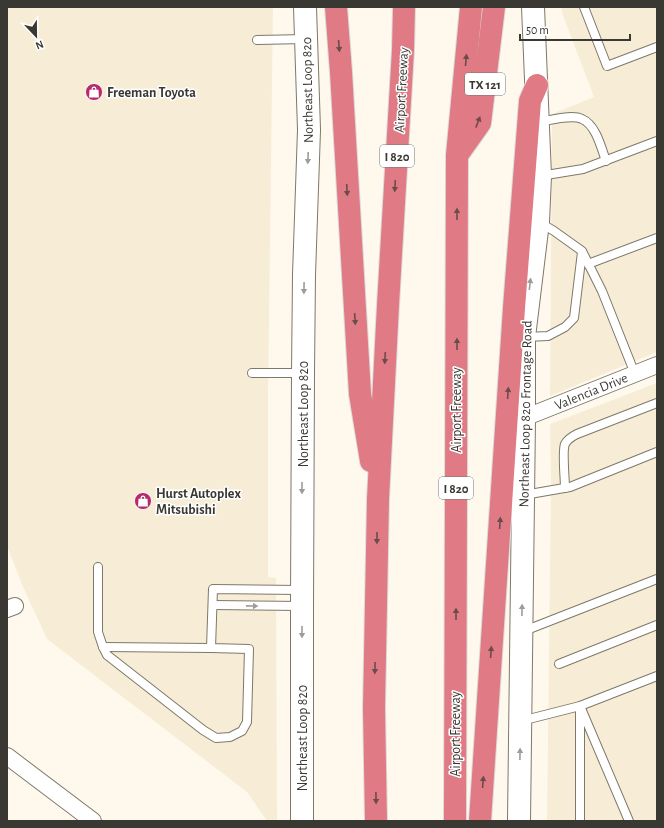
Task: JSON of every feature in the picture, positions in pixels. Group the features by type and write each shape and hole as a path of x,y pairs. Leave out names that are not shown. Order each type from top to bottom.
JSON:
{"highway":[{"path":"336,7 360,394 378,499"},
{"name":"Airport Freeway","path":"376,821 374,708 378,499 403,58 404,7"},
{"name":"I 820","path":"457,155 471,7"},
{"name":"TX 121","path":"457,155 480,123 494,7"},
{"path":"480,821 526,149 530,101 537,86"},
{"name":"Airport Freeway","path":"455,821 457,155"}],"main road":[{"name":"Northeast Loop 820","path":"302,821 303,373 304,275 309,130 305,7"},
{"name":"Northeast Loop 820 Frontage Road","path":"519,821 524,337 538,222 540,176 533,7"}],"street":[{"name":"Valencia Drive","path":"524,418 657,365"},
{"path":"7,756 93,821"}],"lane":[{"path":"584,7 607,66 657,47"},
{"path":"257,40 306,39"},
{"path":"538,122 565,117 582,118 592,127 599,140 606,160"},
{"path":"540,176 583,169 657,141"},
{"path":"538,222 554,231 582,251 602,291 635,374"},
{"path":"588,264 657,238"},
{"path":"524,337 548,336 564,327 574,318 582,251"},
{"path":"252,373 303,373"},
{"path":"565,488 564,450 565,443 570,438 657,403"},
{"path":"523,495 570,487 657,452"},
{"path":"98,567 98,632 103,647 107,655 203,730 216,738 230,737 242,731 247,722 249,649 103,647"},
{"path":"521,632 657,579"},
{"path":"211,648 213,590 302,598"},
{"path":"213,605 302,598"},
{"path":"559,664 657,625"},
{"path":"520,721 580,706 657,676"},
{"path":"580,706 580,821"},
{"path":"580,706 629,821"}],"shaded area":[{"path":"7,7 273,7 268,401 268,577 276,578 277,821 267,821 247,792 47,639 23,587 7,546"},
{"path":"562,7 657,7 657,352 550,396 552,114 594,97 562,13"},
{"path":"657,383 657,821 547,821 551,483 550,424"}],"place":[{"name":"Freeman Toyota","path":"94,92"},
{"name":"Hurst Autoplex Mitsubishi","path":"143,501"}]}
